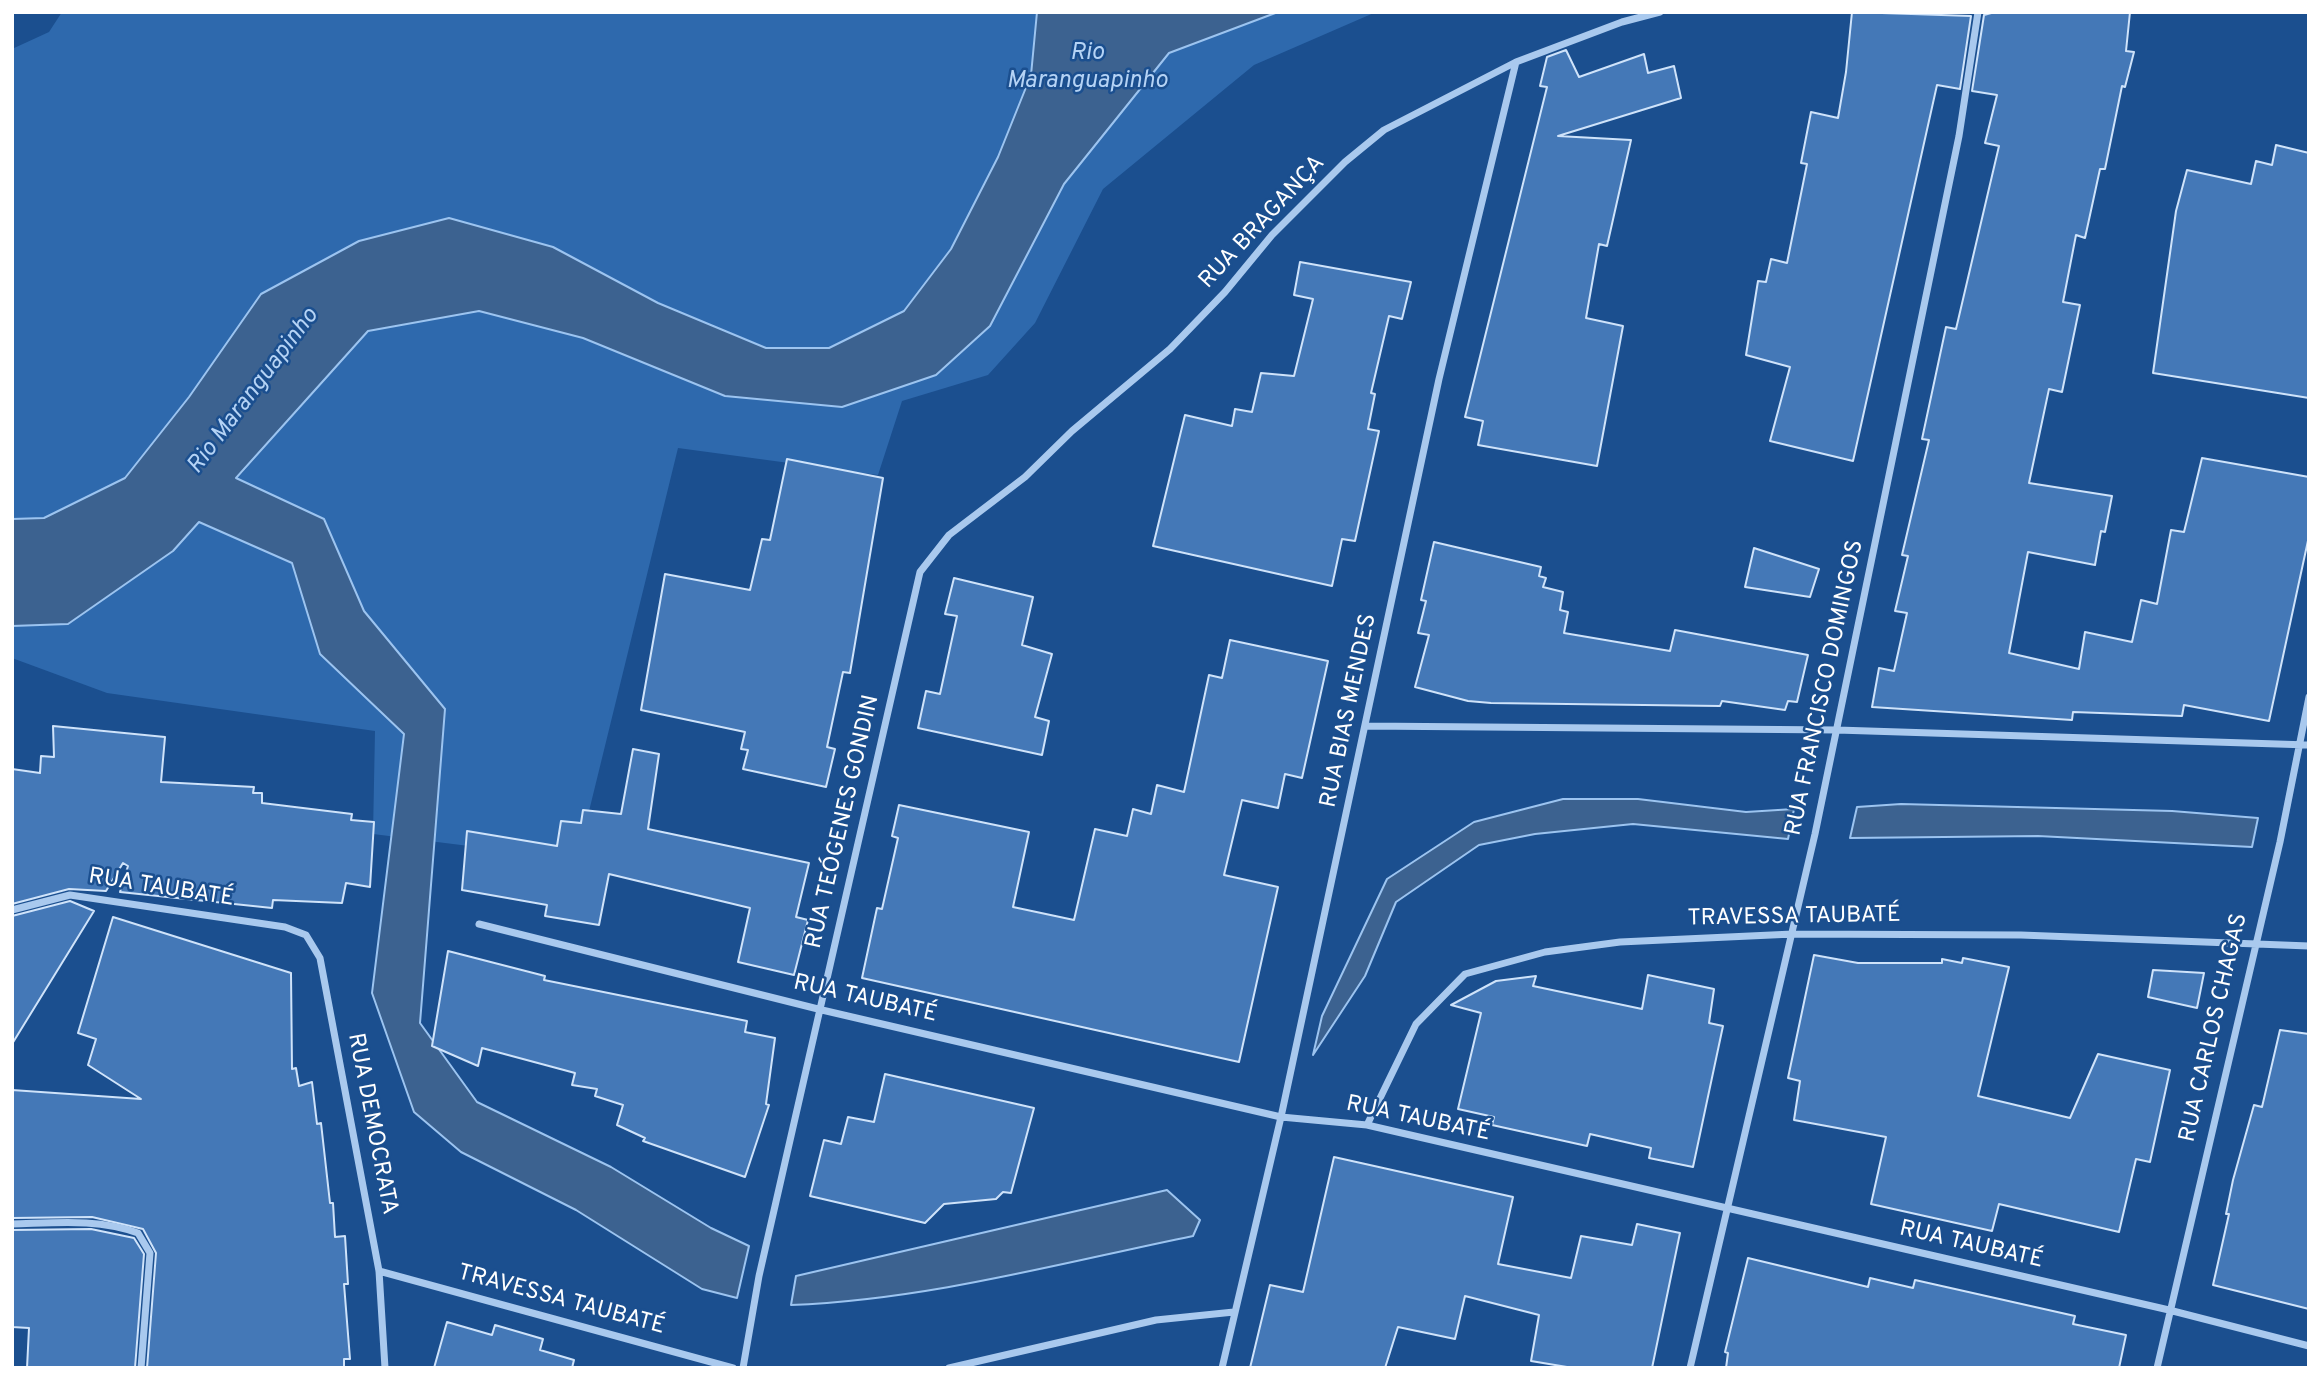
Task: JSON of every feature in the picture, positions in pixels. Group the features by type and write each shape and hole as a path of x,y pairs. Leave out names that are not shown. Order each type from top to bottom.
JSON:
{"street":[{"name":"RUA BRAGANÇA","path":"920,572 949,535 1025,477 1072,431 1170,349 1225,292 1272,234 1345,162 1384,130 1516,62 1622,22 1660,12"},
{"name":"RUA FRANCISCO DOMINGOS","path":"1690,1368 1725,1210 1793,934 1837,730 1959,136 1978,12"},
{"name":"RUA BIAS MENDES","path":"1222,1368 1281,1117 1440,379 1516,62"},
{"name":"RUA TEÓGENES GONDIN","path":"743,1368 759,1276 822,1010 920,572"},
{"name":"RUA CARLOS CHAGAS","path":"2157,1368 2254,943 2280,842 2309,696"},
{"path":"1366,726 1837,730 2309,745"},
{"name":"RUA TAUBATÉ","path":"12,910 70,895 264,925"},
{"name":"RUA TAUBATÉ","path":"479,924 822,1010 1281,1117 1367,1125 1725,1210 2169,1310 2309,1346"},
{"name":"RUA DEMOCRATA","path":"264,925 285,927 306,935 320,958 379,1271 385,1368"},
{"name":"TRAVESSA TAUBATÉ","path":"1367,1125 1416,1024 1465,974 1545,952 1620,942 1793,934 2021,935 2309,946"},
{"path":"12,1224 89,1223 122,1227 138,1233 150,1254 141,1368"},
{"name":"TRAVESSA TAUBATÉ","path":"379,1271 733,1368"},
{"path":"949,1368 1156,1320 1234,1312"}],"shaded area":[{"path":"62,12 1037,12 1031,75 998,157 951,249 905,311 829,348 767,348 658,303 553,247 448,218 359,241 189,397 125,478 44,518 12,519 12,49 49,32"},
{"path":"1278,12 1376,12 1254,65 1103,189 1035,323 988,375 902,401 878,475 678,448 579,852 469,846 373,834 375,731 107,693 12,658 12,626 68,624 173,551 368,331 479,311 583,338 725,396 990,326 1064,184 1169,53"}],"water":[{"name":"Rio Maranguapinho","path":"1037,12 1278,12 1169,53 1064,184 990,326 936,375 842,407 725,396 583,338 479,311 368,331 236,478 324,519 364,611 445,709 420,1023 477,1102 611,1167 711,1228 749,1246 737,1298 702,1289 576,1210 461,1152 414,1112 372,993 404,734 320,654 292,563 199,522 173,551 68,624 12,626 12,519 44,518 125,478 189,397 261,294 359,241 449,218 553,247 658,303 766,348 829,348 904,311 951,249 998,157 1031,75"},
{"path":"1563,799 1638,799 1746,812 1794,809 1788,839 1633,824 1535,834 1479,845 1396,902 1365,976 1313,1055 1322,1016 1387,879 1474,822"},
{"path":"1901,804 2172,811 2258,818 2252,847 2038,836 1850,838 1857,807"},
{"path":"1167,1190 1200,1220 1193,1236 943,1288 842,1302 791,1305 796,1276"}],"building":[{"path":"1852,12 1971,16 1960,89 1937,85 1853,461 1770,441 1790,367 1746,355 1758,281 1766,282 1771,259 1787,263 1807,164 1801,163 1811,112 1838,118"},
{"path":"1995,12 2130,12 2126,51 2134,52 2125,87 2122,86 2105,169 2100,169 2085,238 2076,235 2063,302 2080,305 2062,392 2049,389 2029,483 2112,496 2105,532 2101,531 2095,565 2028,552 2009,653 2079,669 2085,632 2132,642 2141,600 2157,604 2171,530 2184,532 2202,458 2309,477 2309,536 2269,721 2184,705 2182,716 2073,712 2072,720 1872,707 1879,668 1894,671 1907,613 1895,611 1908,556 1902,555 1929,440 1922,439 1946,327 1956,329 1999,146 1985,143 1997,95 1972,91 1984,15"},
{"path":"1566,50 1579,77 1644,54 1648,73 1674,66 1681,98 1558,136 1631,140 1607,246 1599,244 1586,318 1623,326 1597,466 1478,445 1483,421 1465,417 1547,87 1540,86 1547,57"},
{"path":"2276,145 2309,153 2309,398 2153,373 2176,211 2187,170 2251,184 2256,161 2272,165"},
{"path":"1300,262 1411,282 1402,319 1389,316 1371,393 1375,394 1368,429 1379,431 1355,541 1342,539 1332,586 1153,546 1185,415 1232,426 1235,409 1252,412 1261,373 1294,376 1313,299 1294,295"},
{"path":"787,459 883,478 850,673 843,672 827,747 835,749 826,787 743,769 748,750 741,749 745,732 641,710 665,574 750,590 762,539 770,540"},
{"path":"1434,542 1541,567 1539,576 1546,578 1543,587 1563,592 1560,610 1568,612 1564,633 1670,651 1675,630 1808,655 1797,702 1788,701 1785,710 1722,701 1720,706 1491,703 1468,701 1415,687 1429,635 1418,633 1426,601 1421,600"},
{"path":"1754,548 1819,569 1810,597 1745,587"},
{"path":"954,578 1033,597 1022,645 1052,654 1035,717 1049,721 1042,755 918,728 926,691 940,694 957,616 945,614"},
{"path":"1230,640 1328,661 1302,778 1285,774 1278,808 1242,800 1224,875 1278,887 1239,1062 862,978 877,908 882,909 898,838 892,836 899,805 1029,832 1013,907 1074,920 1095,829 1127,836 1133,809 1151,814 1157,785 1184,792 1209,675 1222,678"},
{"path":"53,726 165,737 161,782 254,787 253,793 262,793 262,803 352,814 351,820 374,822 370,887 346,883 342,903 273,900 272,908 120,892 128,866 123,863 106,891 69,889 12,904 12,769 40,773 41,756 54,757"},
{"path":"633,749 659,754 648,829 809,863 796,917 808,920 794,975 738,962 750,908 609,874 599,925 545,916 547,905 462,890 467,831 557,846 561,821 581,823 583,810 621,814"},
{"path":"70,901 94,911 12,1044 12,916"},
{"path":"113,917 291,973 292,1069 296,1068 299,1086 312,1082 317,1124 321,1123 330,1203 333,1203 335,1237 345,1236 348,1284 344,1284 350,1359 344,1359 344,1368 147,1368 156,1253 143,1229 92,1217 12,1218 12,1090 141,1099 88,1065 96,1039 78,1033"},
{"path":"448,951 545,976 544,980 747,1021 745,1032 775,1038 766,1104 769,1105 745,1177 643,1141 645,1138 617,1125 623,1105 595,1096 597,1089 572,1085 575,1073 482,1048 478,1066 432,1046"},
{"path":"1814,955 1858,963 1942,963 1942,959 1962,963 1963,958 2009,967 1978,1096 2070,1118 2098,1054 2170,1070 2150,1162 2136,1159 2119,1232 1999,1204 1992,1231 1871,1204 1886,1137 1794,1120 1800,1081 1788,1078"},
{"path":"2153,970 2204,973 2197,1008 2148,997"},
{"path":"1648,975 1714,989 1709,1023 1723,1026 1693,1167 1649,1158 1651,1148 1590,1134 1587,1146 1492,1125 1494,1117 1458,1109 1481,1013 1451,1005 1496,981 1536,976 1533,986 1642,1009"},
{"path":"2280,1030 2309,1034 2309,1309 2213,1285 2229,1214 2226,1214 2233,1180 2254,1105 2262,1107"},
{"path":"885,1074 1034,1108 1011,1193 1003,1192 996,1199 944,1204 925,1223 810,1196 824,1140 841,1144 848,1117 874,1122"},
{"path":"1334,1157 1513,1197 1498,1264 1571,1278 1581,1236 1632,1245 1637,1224 1680,1233 1652,1368 1573,1368 1531,1361 1539,1315 1465,1296 1455,1339 1398,1327 1385,1368 1250,1368 1270,1285 1303,1292"},
{"path":"91,1229 134,1238 144,1254 135,1368 27,1368 29,1328 12,1327 12,1230"},
{"path":"1748,1258 1868,1287 1870,1278 1913,1288 1915,1280 2075,1316 2073,1324 2126,1335 2119,1368 1726,1368 1728,1353 1725,1352"},
{"path":"447,1322 492,1335 495,1325 543,1339 540,1350 574,1360 572,1368 434,1368"}]}
